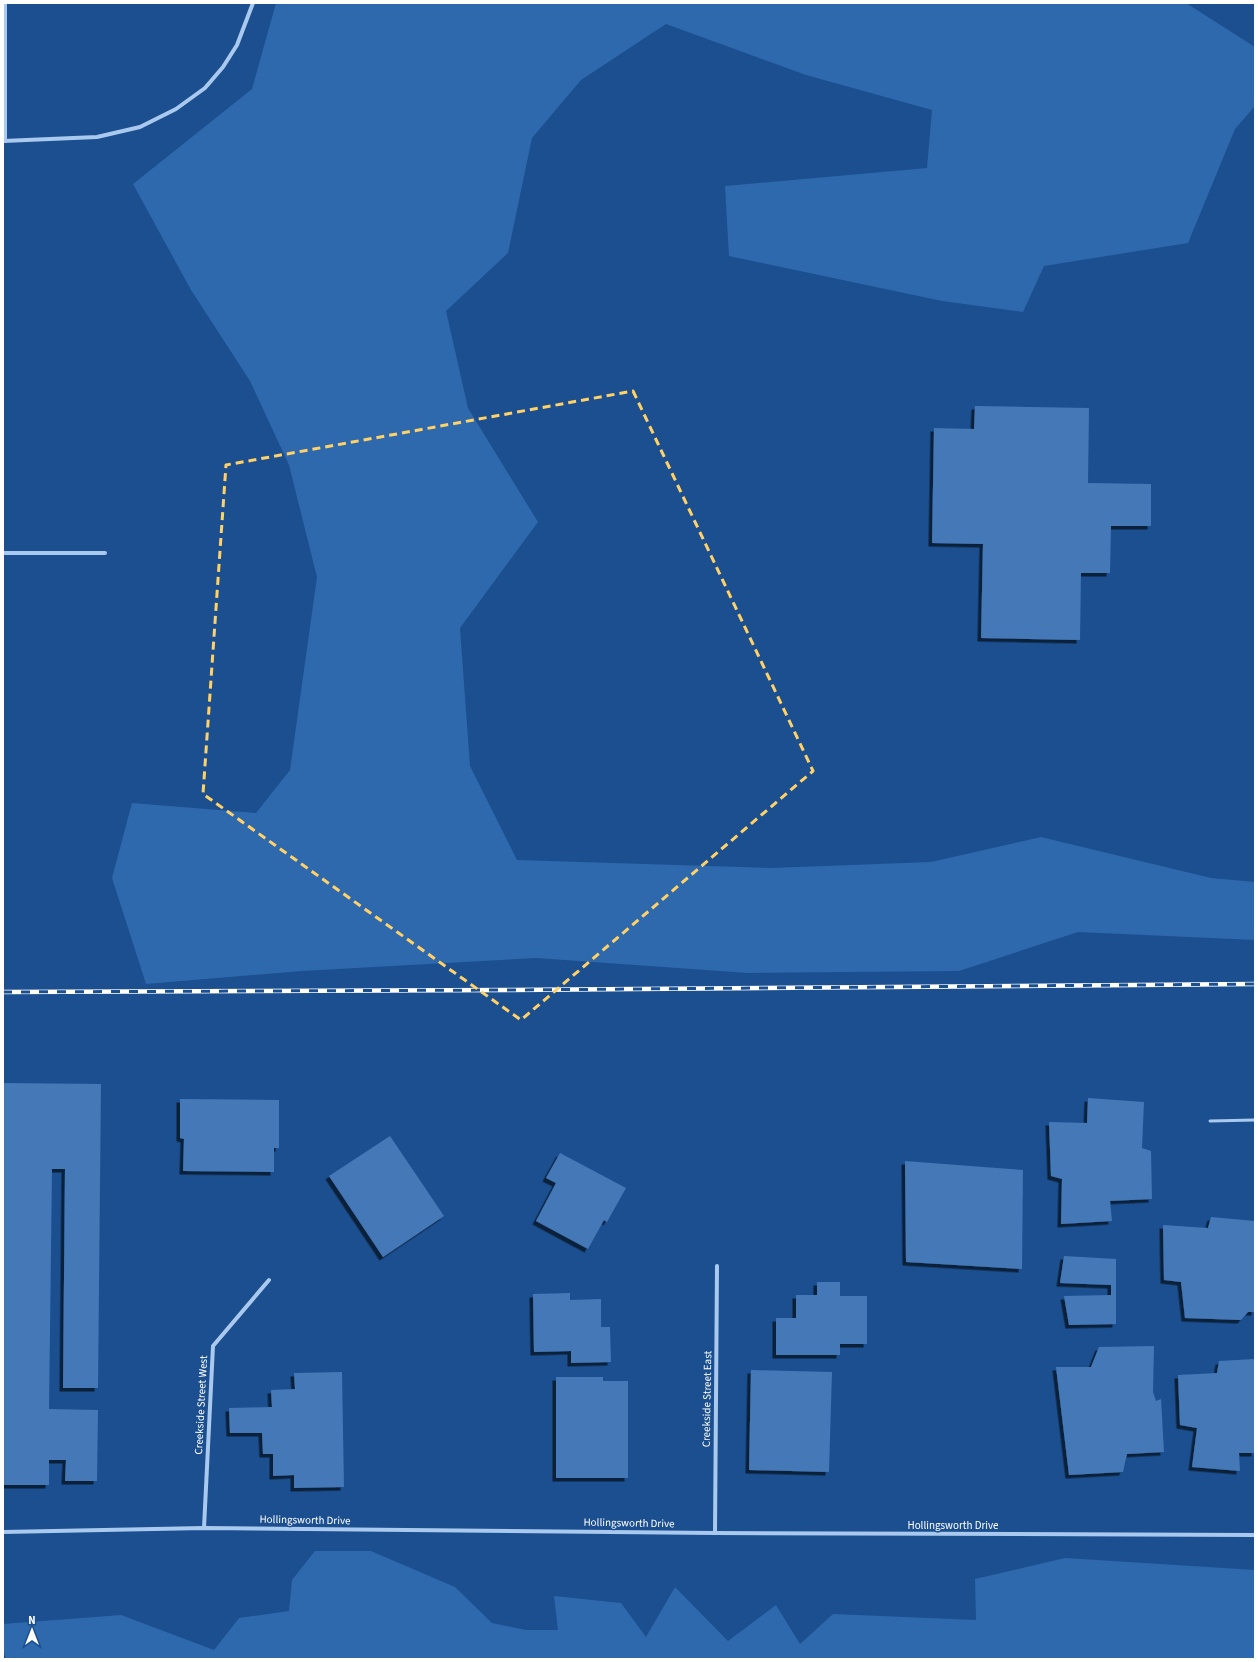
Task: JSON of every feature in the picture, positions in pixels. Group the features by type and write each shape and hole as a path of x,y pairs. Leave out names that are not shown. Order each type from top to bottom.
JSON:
{"street":[{"path":"5,3 4,141 97,137 140,127 176,109 205,88 223,67 237,45 253,3"},
{"path":"3,553 104,553"},
{"name":"Creekside Street East","path":"715,1533 717,1266"},
{"name":"Creekside Street West","path":"204,1528 213,1346 269,1280"},
{"name":"Hollingsworth Drive","path":"3,1532 204,1528 715,1533 1255,1535"}],"lane":[{"path":"1210,1120 1255,1120"}],"highlighted area":[{"path":"633,391 813,771 521,1020 203,794 226,465"}],"shaded area":[{"path":"276,3 1186,3 1255,47 1255,106 1235,129 1188,243 1044,266 1023,312 942,301 729,256 725,186 927,168 932,110 806,75 666,24 581,80 532,138 508,253 446,311 468,408 538,522 460,628 470,766 517,860 771,868 931,862 1041,837 1211,878 1255,882 1255,940 1078,932 959,971 748,973 536,958 302,971 146,984 112,878 132,803 256,813 290,770 317,577 289,465 250,381 191,290 133,184 252,89"},
{"path":"315,1551 371,1551 455,1587 492,1623 526,1630 558,1630 554,1596 621,1603 646,1637 675,1587 728,1641 776,1605 800,1644 833,1614 976,1620 975,1579 1065,1558 1255,1570 1255,1659 6,1659 3,1650 3,1624 121,1615 214,1650 239,1618 289,1611 292,1580"}],"building":[{"path":"975,406 1089,408 1088,483 1151,484 1151,526 1111,526 1110,573 1081,573 1080,640 981,638 983,544 932,543 934,428 974,429"},
{"path":"3,1083 101,1084 98,1388 63,1388 65,1169 52,1169 49,1409 98,1410 97,1481 65,1481 66,1460 49,1460 49,1485 3,1485"},
{"path":"1088,1098 1144,1102 1142,1148 1151,1151 1152,1199 1110,1201 1112,1221 1061,1224 1062,1179 1051,1176 1049,1122 1087,1123"},
{"path":"180,1099 279,1100 279,1148 274,1148 274,1172 183,1171 184,1139 180,1138"},
{"path":"390,1136 444,1216 383,1257 329,1176"},
{"path":"560,1153 626,1188 607,1222 604,1220 588,1249 536,1221 556,1183 546,1178"},
{"path":"905,1161 1023,1170 1022,1269 906,1262"},
{"path":"1211,1217 1255,1221 1255,1312 1248,1312 1241,1320 1185,1318 1181,1282 1164,1280 1163,1225 1208,1228"},
{"path":"1064,1256 1116,1259 1116,1324 1069,1325 1064,1296 1111,1295 1111,1285 1060,1283"},
{"path":"817,1282 840,1282 840,1296 867,1296 867,1344 840,1344 840,1355 776,1355 776,1318 796,1318 796,1295 817,1295"},
{"path":"570,1293 570,1300 601,1299 601,1327 610,1327 611,1362 571,1363 571,1351 534,1352 533,1294"},
{"path":"1154,1346 1153,1392 1156,1401 1161,1399 1164,1452 1127,1454 1123,1472 1069,1475 1056,1367 1091,1367 1099,1347"},
{"path":"1255,1359 1255,1453 1239,1453 1240,1471 1192,1467 1197,1428 1180,1425 1178,1375 1217,1373 1219,1361"},
{"path":"751,1370 832,1372 829,1472 749,1470"},
{"path":"342,1372 344,1487 294,1488 294,1475 273,1476 273,1454 263,1454 262,1433 230,1433 229,1408 272,1407 271,1390 295,1389 294,1373"},
{"path":"556,1377 603,1377 603,1381 628,1381 628,1478 556,1478"}],"railway":[{"path":"3,992 511,990 1255,984"}]}
